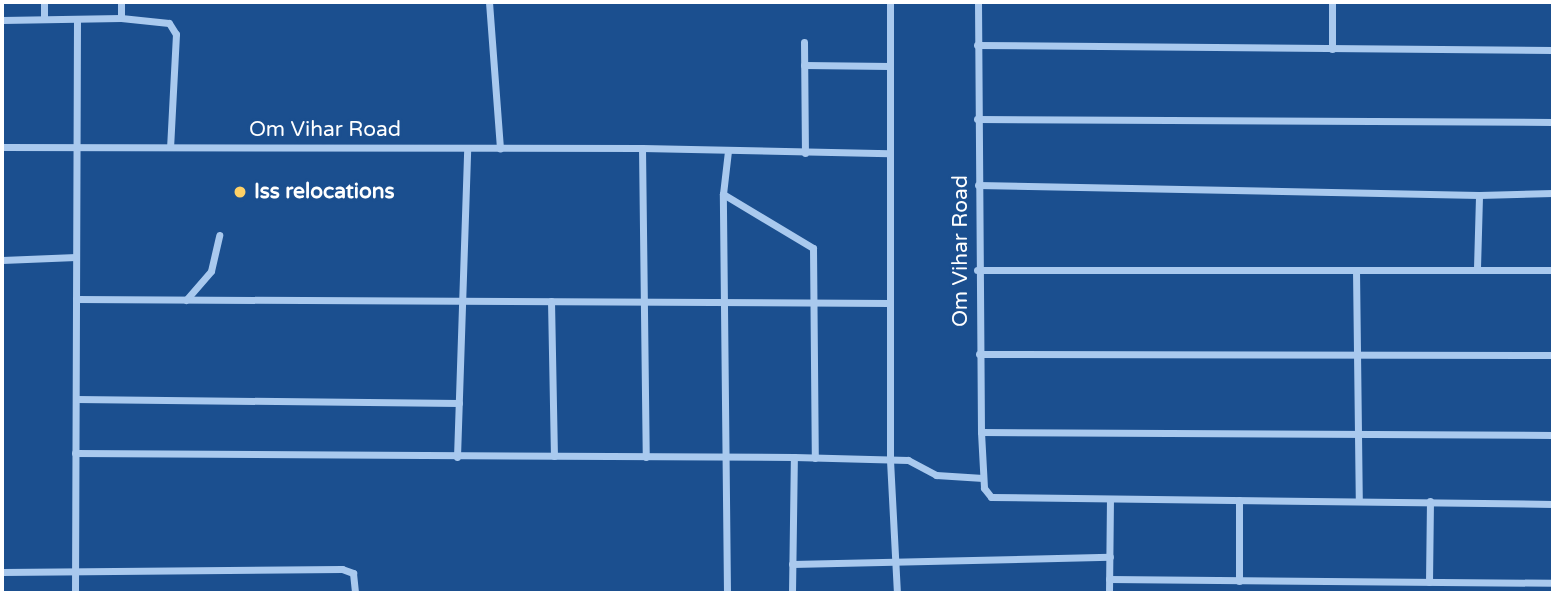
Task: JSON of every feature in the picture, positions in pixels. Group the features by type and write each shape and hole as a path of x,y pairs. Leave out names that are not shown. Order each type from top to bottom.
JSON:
{"street":[{"path":"44,2 44,19"},
{"path":"121,2 121,18"},
{"path":"489,2 500,149"},
{"path":"890,2 890,460 897,593"},
{"name":"Om Vihar Road","path":"978,2 978,270 983,478 991,497 1110,501"},
{"path":"1332,2 1332,49"},
{"path":"2,20 121,18 160,20 174,27 170,147"},
{"path":"75,593 75,148 78,19"},
{"path":"804,42 806,153"},
{"path":"977,45 1553,50"},
{"path":"804,65 890,66"},
{"path":"978,119 1553,122"},
{"name":"Om Vihar Road","path":"2,147 642,148 889,153"},
{"path":"457,457 467,148"},
{"path":"642,148 646,457"},
{"path":"727,593 723,194 728,151"},
{"path":"978,185 1479,195 1553,193"},
{"path":"723,194 813,248 815,458"},
{"path":"1478,268 1479,195"},
{"path":"186,300 211,271 219,235"},
{"path":"2,260 76,257"},
{"path":"978,270 1553,270"},
{"path":"1356,270 1361,432 1359,500"},
{"path":"76,299 890,303"},
{"path":"551,301 554,456"},
{"path":"979,354 1553,355"},
{"path":"76,399 459,402"},
{"path":"981,432 1553,435"},
{"path":"75,453 794,457 916,462 946,477 983,478"},
{"path":"792,593 794,457"},
{"path":"1239,500 1239,580"},
{"path":"1109,593 1110,501 1359,500 1553,504"},
{"path":"1429,582 1430,501"},
{"path":"792,564 1110,557"},
{"path":"2,572 342,569 353,573 355,593"},
{"path":"1109,579 1553,583"}],"place":[{"name":"Iss relocations","path":"240,192"}]}
